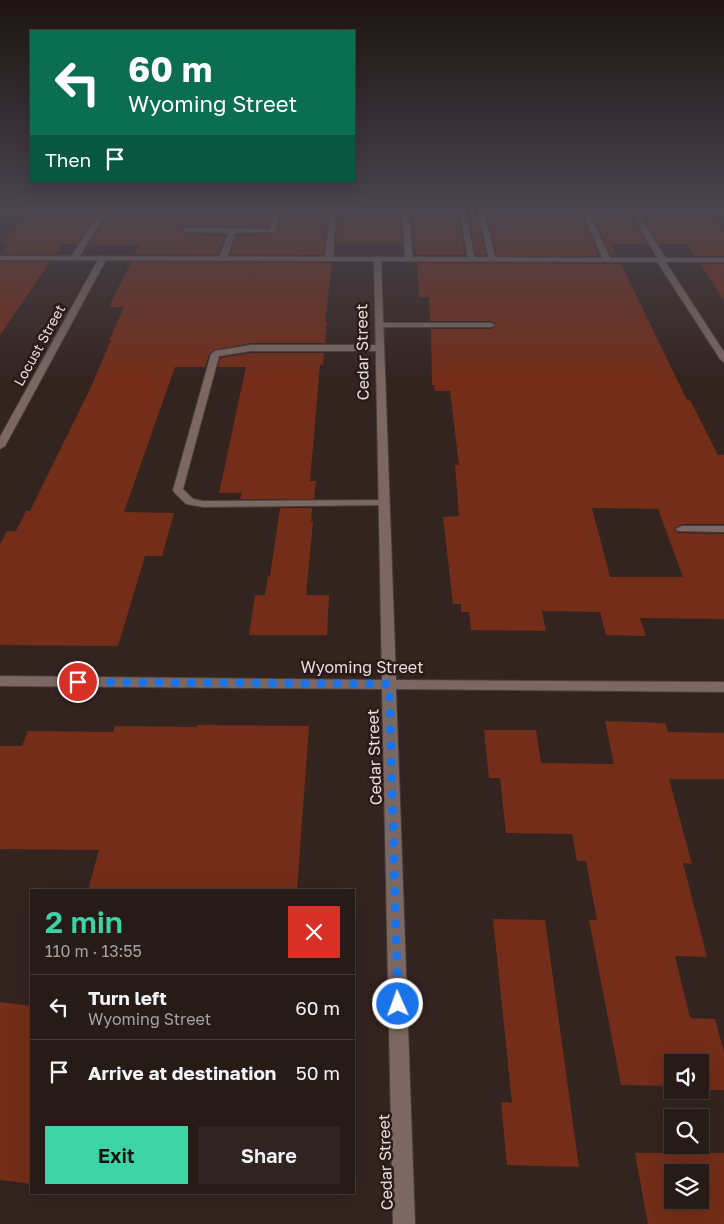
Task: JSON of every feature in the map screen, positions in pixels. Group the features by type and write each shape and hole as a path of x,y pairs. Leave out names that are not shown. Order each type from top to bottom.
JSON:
{"street":[{"name":"Locust Street","path":"0,446 99,265"},
{"name":"Cedar Street","path":"378,265 404,1224"},
{"path":"664,265 724,359"},
{"path":"379,325 491,324"},
{"path":"380,348 251,348 216,354 212,360 178,490 190,502 203,504 384,503"},
{"path":"682,529 724,529"},
{"name":"Wyoming Street","path":"0,681 724,687"}],"building":[{"path":"0,265 48,265 0,335"},
{"path":"129,265 332,265 325,322 327,322 325,343 251,343 214,350 209,354 205,367 175,367 124,512 174,513 162,556 145,556 118,646 0,645 0,545 7,531 16,531 26,511 30,511 90,389 124,307 109,307"},
{"path":"417,265 622,265 687,400 690,400 718,455 724,455 724,524 682,524 674,529 678,533 724,534 724,619 640,618 646,636 606,635 600,612 542,611 546,631 471,630 469,612 461,612 461,604 453,604 443,517 459,516 455,465 459,465 450,391 435,391 434,385 432,385 431,329 491,329 497,324 491,321 430,321 429,297 419,297","holes":["592,508 658,509 683,577 610,577"]},
{"path":"701,265 724,265 724,300"},
{"path":"251,353 324,353 323,365 320,365 310,481 316,481 314,499 240,499 242,493 219,493 246,367 218,367 220,358"},
{"path":"280,508 312,508 311,522 313,522 306,595 329,595 327,635 249,635 255,595 265,595 268,576 270,576"},
{"path":"605,721 665,723 668,732 724,733 724,779 669,779 692,864 683,863 707,957 675,956 690,1018 715,1019 724,1052 724,1090 709,1090 709,1054 664,1054 664,1086 621,1085 589,920 597,920 586,861 577,861 572,834 506,833 500,778 489,778 484,730 536,730 541,763 614,764"},
{"path":"197,725 309,726 297,889 88,889 99,850 0,849 0,746 22,746 28,731 113,732 115,726 197,727"},
{"path":"493,919 545,920 579,1167 507,1165 501,1102 512,1103"},
{"path":"0,1002 30,1006 30,1184 0,1180"},
{"path":"635,1153 724,1153 724,1224 648,1224"}],"route":[{"path":"78,682 389,684 398,1004"}]}
